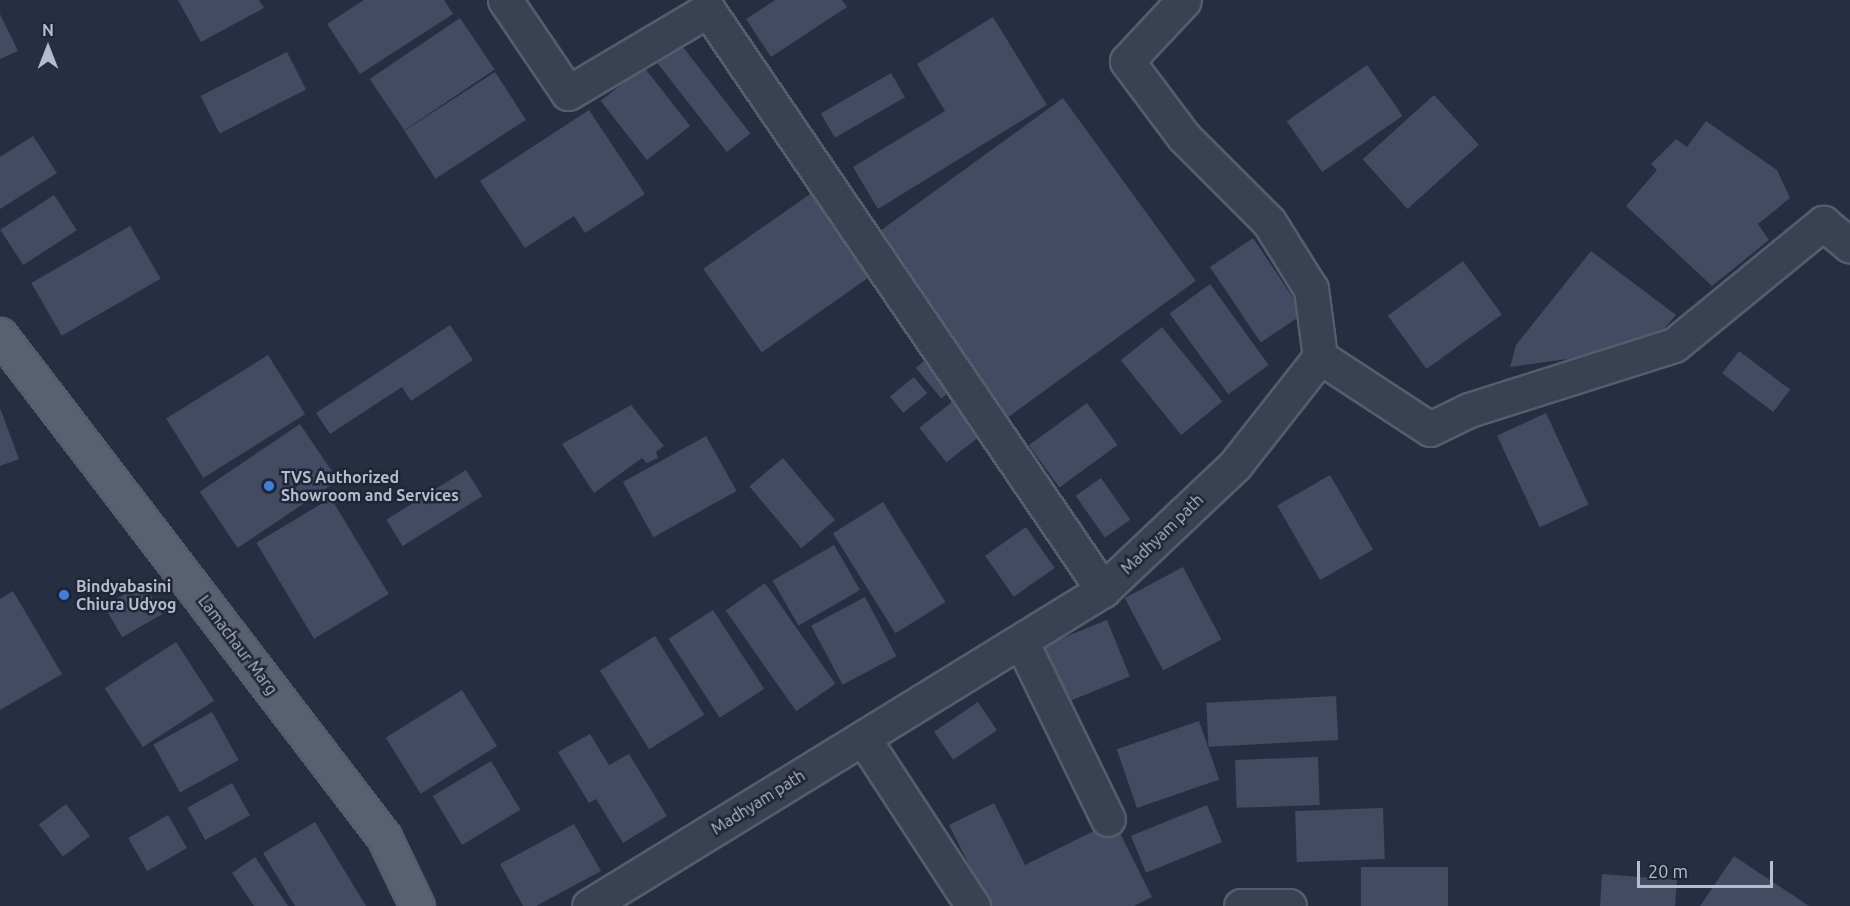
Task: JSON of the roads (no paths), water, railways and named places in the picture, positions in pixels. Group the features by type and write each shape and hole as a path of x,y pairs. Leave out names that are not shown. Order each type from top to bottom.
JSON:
{"main road":[{"name":"Lamachaur Marg","path":"0,335 10,365 384,837 417,906"}],"street":[{"path":"505,0 568,93 708,10 1103,590"},
{"path":"1184,0 1127,61 1184,137 1269,222 1311,289 1320,357 1430,429 1469,410 1674,345 1823,224 1850,246"},
{"name":"Madhyam path","path":"589,906 1103,590 1234,465 1320,357"},
{"path":"1021,641 1108,819"},
{"path":"863,738 973,906"},
{"path":"1241,906 1289,906"}],"place":[{"name":"TVS Authorized Showroom and Services","path":"269,486"},
{"name":"Bindyabasini Chiura Udyog","path":"64,595"}]}
